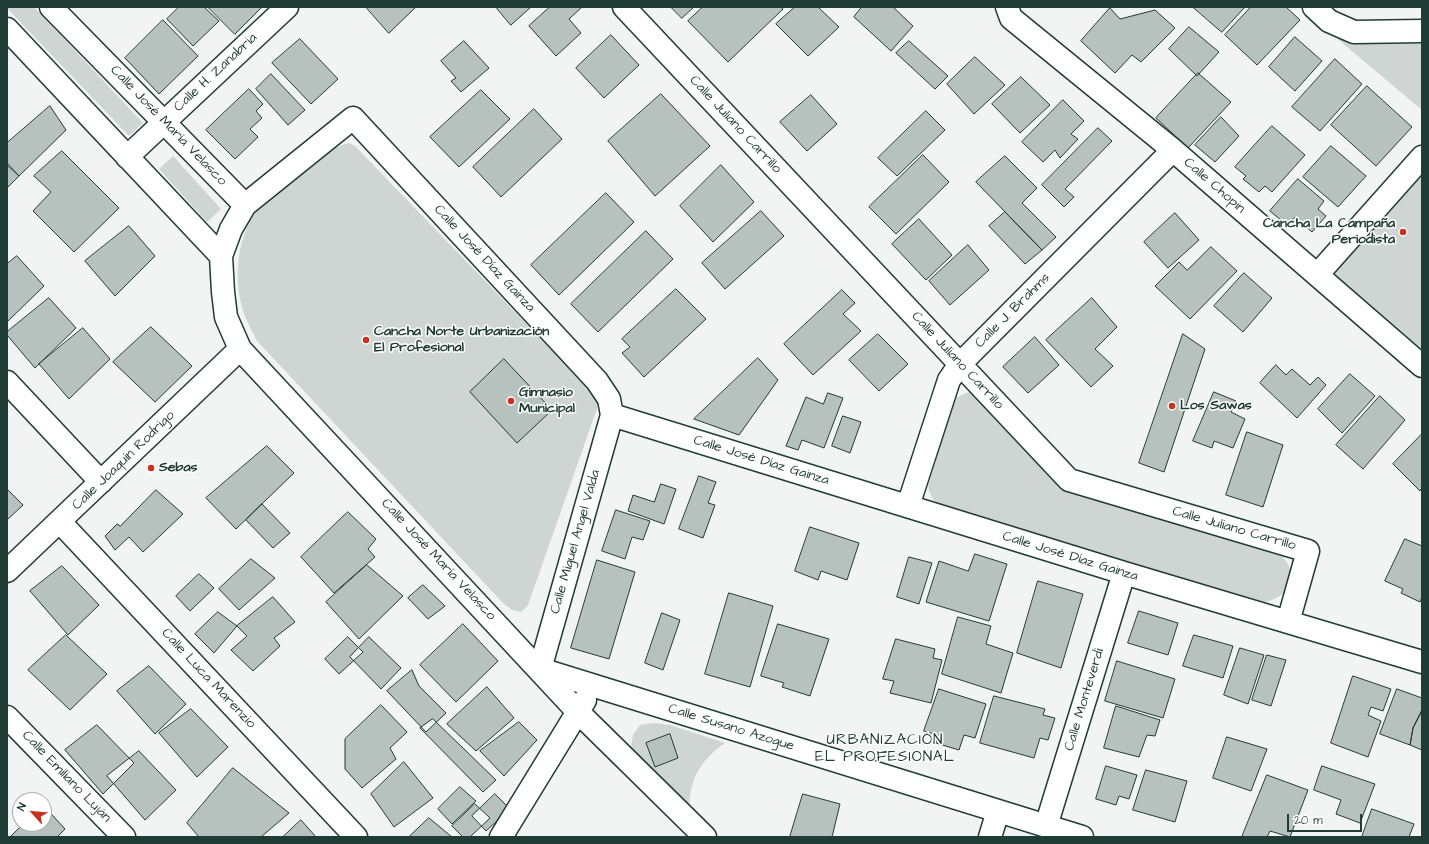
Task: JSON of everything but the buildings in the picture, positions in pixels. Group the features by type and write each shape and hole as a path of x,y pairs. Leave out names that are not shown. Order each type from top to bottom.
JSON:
{"street":[{"name":"Calle José María Velasco","path":"51,7 245,205 231,229 221,256 226,317 240,349 540,669 578,712 705,837"},
{"name":"Calle H. Zanabria","path":"128,157 163,122 287,7"},
{"name":"Calle Juliano Carrillo","path":"624,7 1068,480 1308,551 1288,622"},
{"name":"Calle Chopin","path":"1007,7 1011,18 1173,150 1422,366"},
{"path":"1314,7 1329,21 1354,32 1422,31"},
{"path":"7,29 221,256"},
{"name":"Calle José Díaz Gainza","path":"245,205 353,118 597,381 609,399 612,415 1124,573 1422,662"},
{"name":"Calle J. Brahms","path":"908,506 949,380 960,364 1173,150"},
{"path":"1317,275 1422,157"},
{"name":"Calle Joaquín Rodrigo","path":"7,571 240,349"},
{"path":"7,382 101,482"},
{"name":"Calle Miguel Angel Valda","path":"540,669 612,415"},
{"name":"Calle Luca Marenzio","path":"60,522 356,837"},
{"name":"Calle Monteverdi","path":"1046,826 1124,573"},
{"name":"Calle Susano Azogue","path":"540,669 1082,837"},
{"path":"501,837 593,685"},
{"name":"Calle Emiliano Luján","path":"7,717 113,833"},
{"path":"990,837 998,811"}],"shaded area":[{"path":"34,7 143,123 129,136 7,8"},
{"path":"1327,30 1422,44 1422,110"},
{"path":"349,143 355,146 600,400 528,605 521,612 512,610 503,603 257,341 245,316 240,301 238,268 244,235 250,220 259,206 277,188 323,155"},
{"path":"173,156 221,209 207,222 159,169"},
{"name":"Cancha La Campaña Periodista","path":"1422,168 1422,359 1335,276 1335,270"},
{"path":"969,392 981,398 1068,492 1280,554 1290,569 1290,583 1287,589 1282,595 1265,602 945,509 934,500 928,487 955,398"},
{"path":"653,723 670,725 725,743 709,757 697,773 691,792 690,813 645,766 631,746 633,735 640,725"}],"place":[{"name":"Cancha La Campaña Periodista","path":"1403,232"},
{"name":"Cancha Norte Urbanización El Profesional","path":"366,340"},
{"name":"Gimnasio Municipal","path":"511,401"},
{"name":"Los Sawas","path":"1172,406"},
{"name":"Sebas","path":"151,468"}],"district":[{"name":"URBANIZACIÓN EL PROFESIONAL","path":"885,750"}]}
